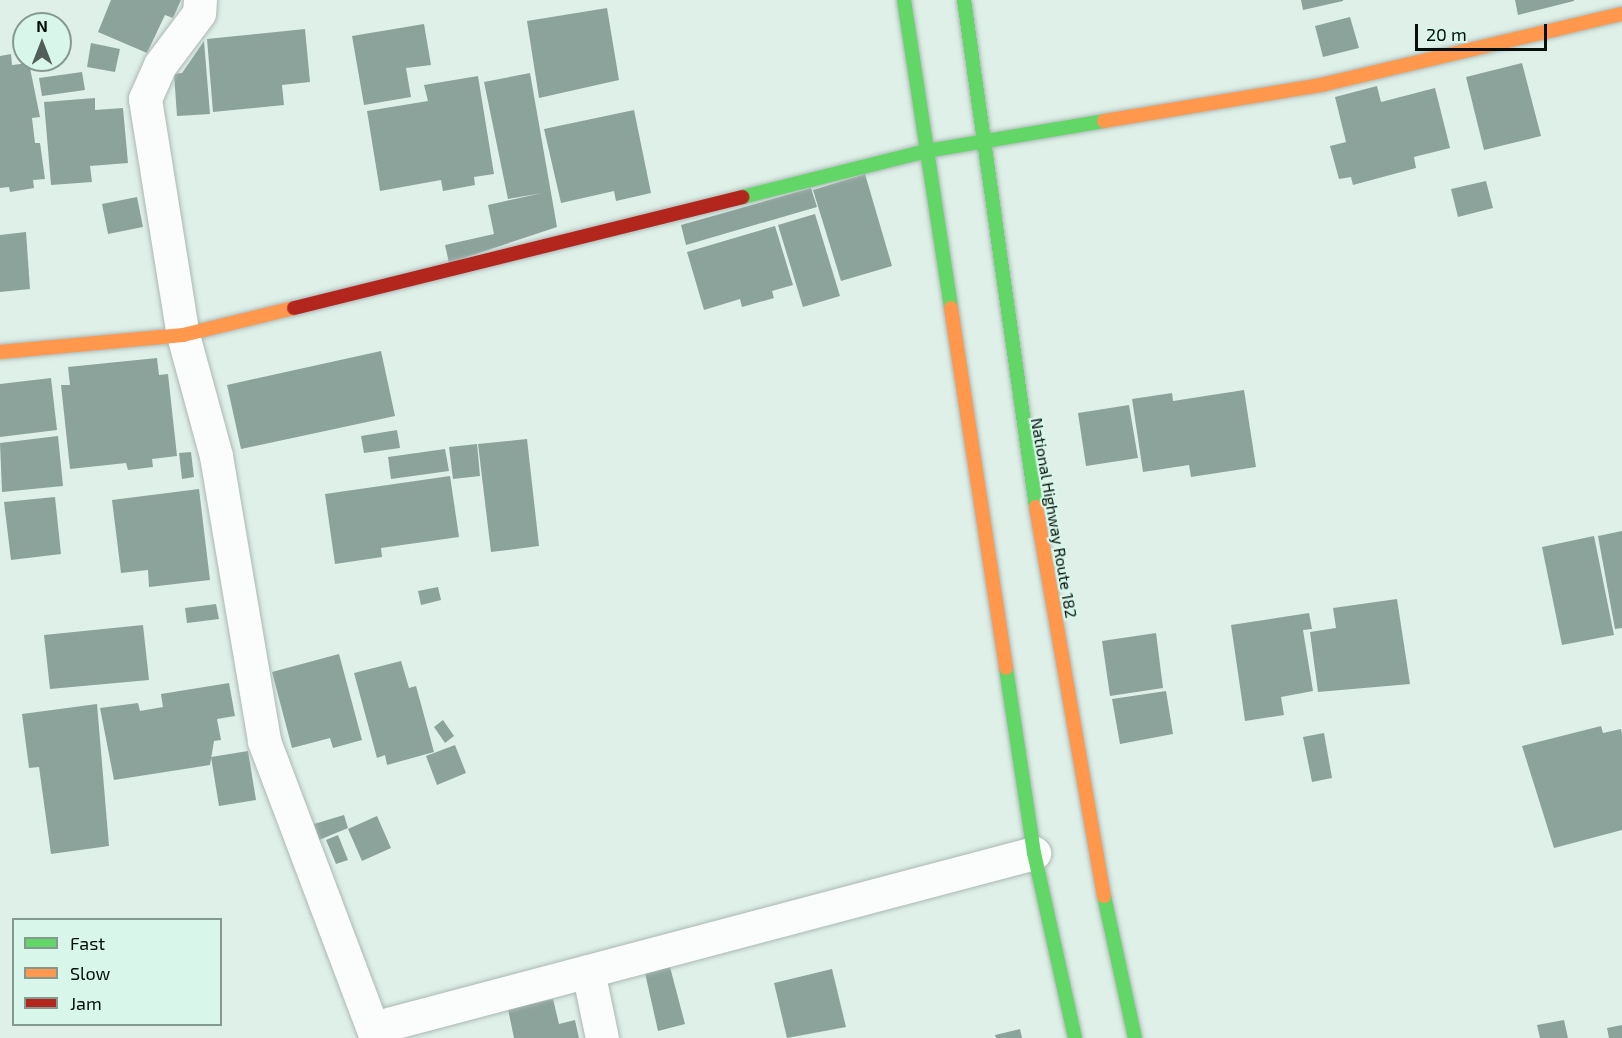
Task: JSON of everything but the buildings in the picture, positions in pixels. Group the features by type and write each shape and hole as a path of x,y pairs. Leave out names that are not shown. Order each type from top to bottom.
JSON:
{"main road":[{"path":"904,0 965,427 1034,853 1075,1038"},
{"name":"National Highway Route 182","path":"964,0 986,142 1023,436 1093,844 1135,1038"},
{"path":"0,352 183,335 927,151 1321,85 1622,14"}],"street":[{"path":"200,0 199,12 160,65 145,99 183,335 216,456 264,741 375,1033 588,971 1034,853"},
{"path":"1621,0 1622,7"},
{"path":"588,971 602,1038"}],"traffic: fast":[{"path":"904,0 951,308"},
{"path":"964,0 1036,507"},
{"path":"742,197 927,151 1104,121"},
{"path":"1006,668 1034,853 1075,1038"},
{"path":"1104,896 1135,1038"}],"traffic: slow":[{"path":"1104,121 1321,85 1622,14"},
{"path":"0,352 183,335 294,308"},
{"path":"951,308 1006,668"},
{"path":"1036,507 1104,896"}],"traffic: jam":[{"path":"294,308 742,197"}]}
